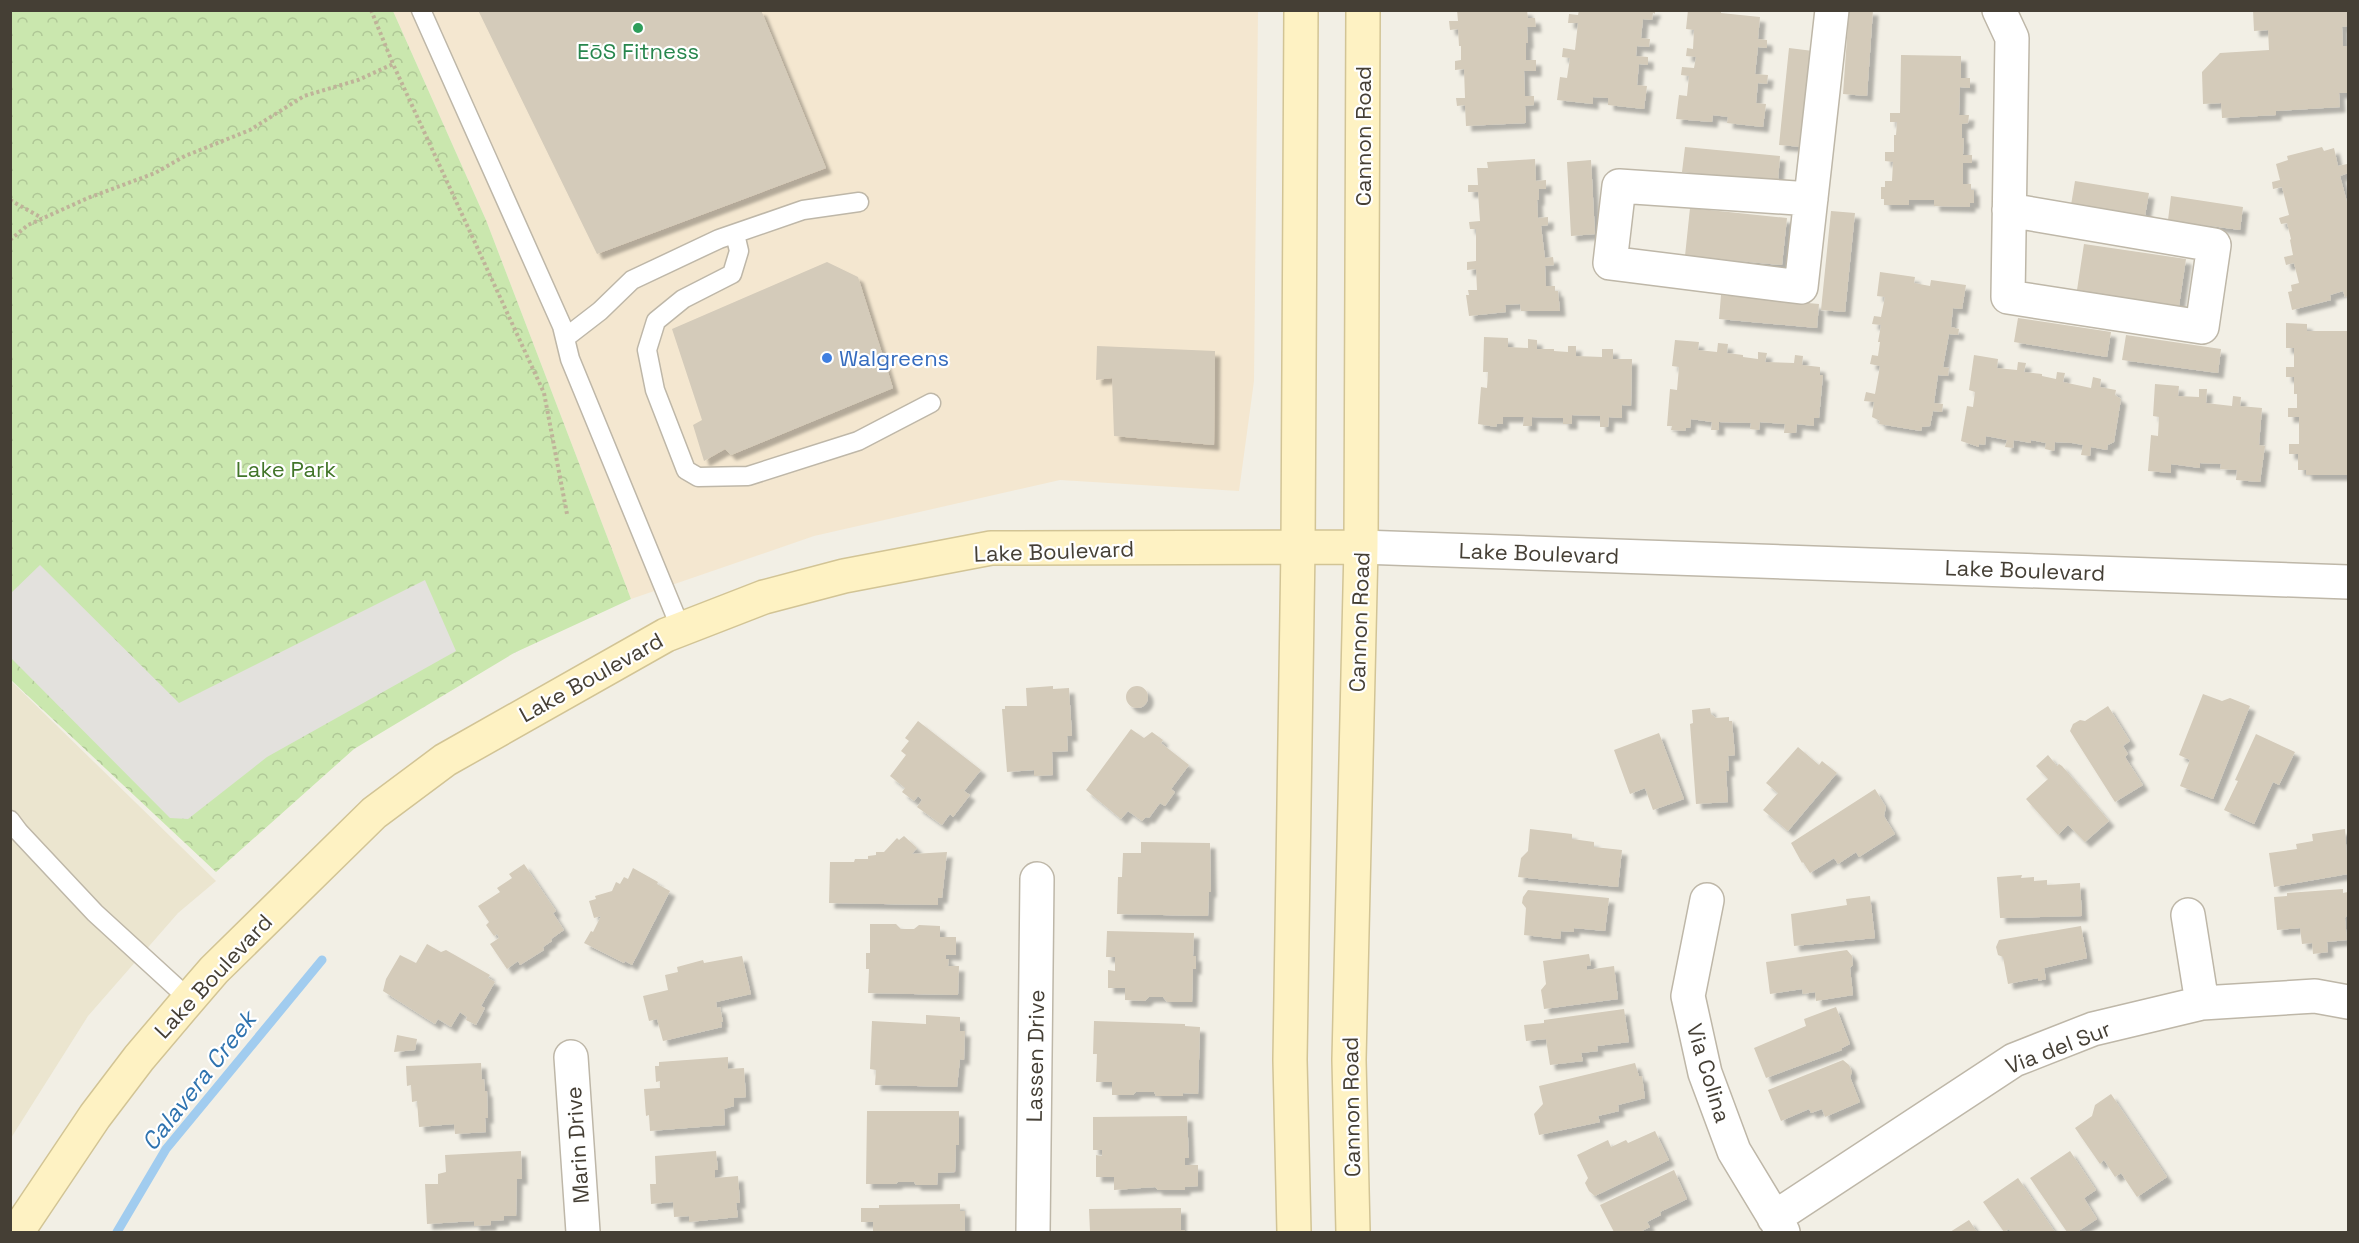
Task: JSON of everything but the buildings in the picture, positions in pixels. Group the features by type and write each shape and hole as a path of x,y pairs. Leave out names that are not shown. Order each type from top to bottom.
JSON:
{"main road":[{"path":"1294,1233 1290,1060 1298,548 1301,10"},
{"name":"Cannon Road","path":"1353,1233 1349,1060 1361,547 1363,10"},
{"name":"Lake Boulevard","path":"17,1233 95,1116 138,1058 214,970 383,807 445,760 476,741 666,635 764,597 833,579 991,548 1361,547"}],"street":[{"path":"1810,199 1619,186 1610,263 1801,287 1832,10"},
{"path":"1999,10 2012,38 2009,210 2008,297 2202,327 2214,245 2009,210"},
{"name":"Lake Boulevard","path":"1361,547 2349,582"},
{"name":"Lassen Drive","path":"1033,1233 1037,879"},
{"name":"Via Colina","path":"1707,900 1688,996 1705,1073 1734,1151 1778,1226"},
{"path":"2188,915 2202,1003"},
{"name":"Via del Sur","path":"1778,1226 2014,1060 2093,1029 2202,1003 2315,996 2349,1002"},
{"name":"Marin Drive","path":"571,1057 583,1233"}],"lane":[{"path":"421,10 562,326 570,359 681,629"},
{"path":"566,338 600,311 632,280 735,234 803,210 859,202"},
{"path":"735,234 739,251 732,274 683,298 656,321 647,350 655,390 686,470 698,477 748,476 858,441 931,403"},
{"path":"10,820 95,913 189,999"}],"path":[{"path":"371,10 393,64 544,393 567,514"},
{"path":"10,240 28,225 42,218 155,173 185,156 250,130 304,96 358,80 393,64"},
{"path":"10,200 42,218"}],"shaded area":[{"path":"393,11 1258,11 1254,381 1239,491 1060,480 814,536 631,599 486,220"},
{"path":"40,565 179,703 425,580 456,651 267,757 188,819 170,818 11,658 11,593"},
{"path":"11,681 216,881 178,913 88,1016 11,1138"}],"green space":[{"name":"Lake Park","path":"10,11 393,11 486,220 631,599 514,653 354,749 216,872 11,680"}],"waterway":[{"name":"Calavera Creek","path":"117,1232 166,1149 322,960"}],"place":[{"name":"EōS Fitness","path":"638,28"},
{"name":"Walgreens","path":"827,358"}]}
